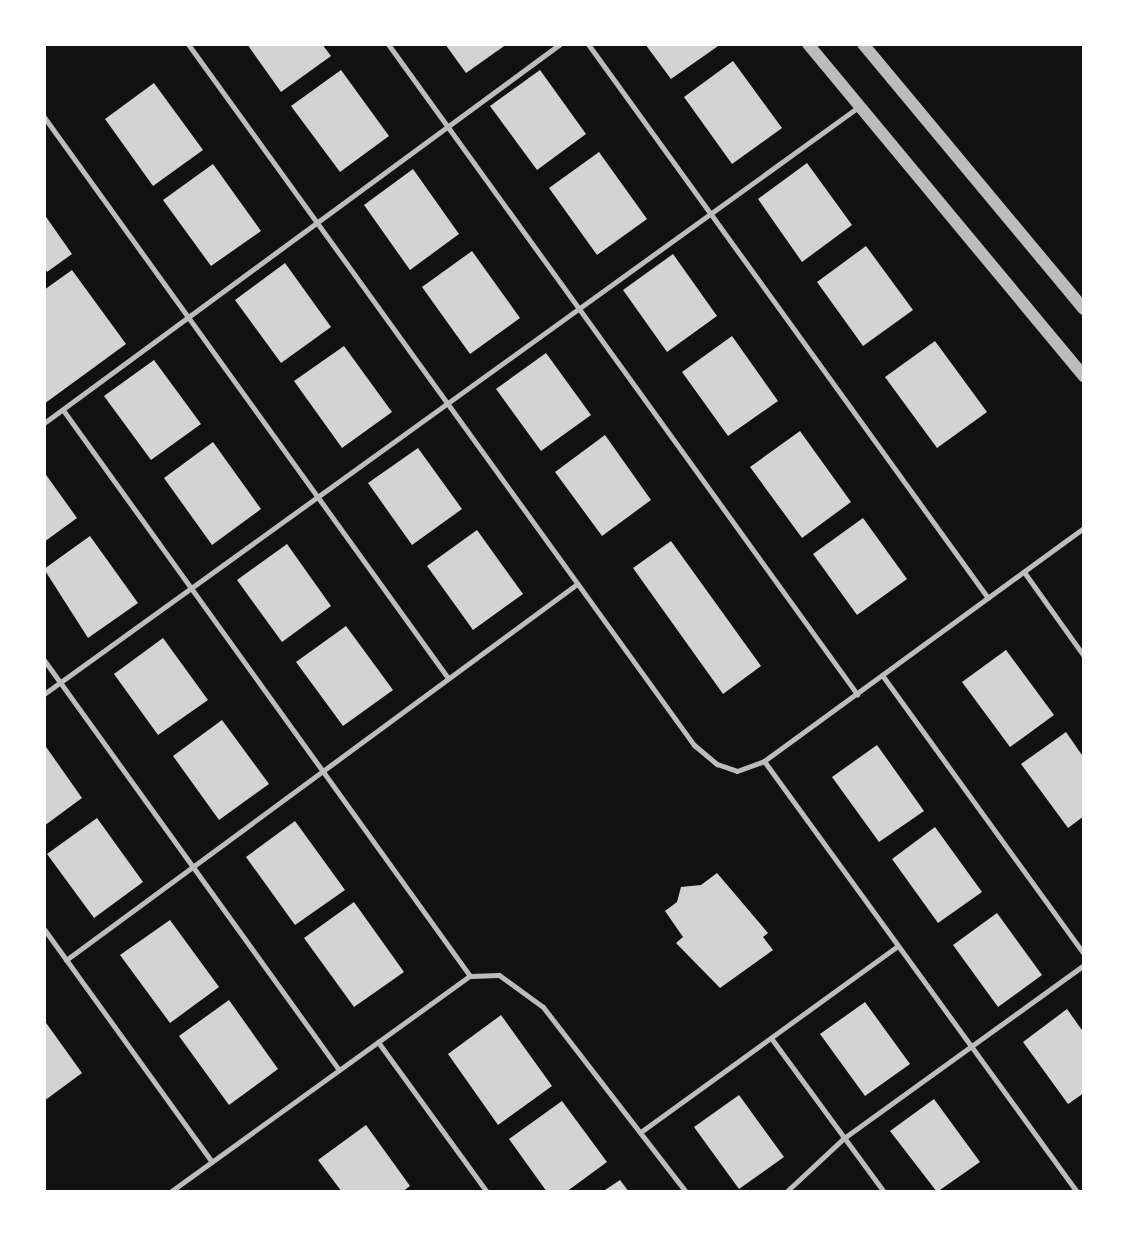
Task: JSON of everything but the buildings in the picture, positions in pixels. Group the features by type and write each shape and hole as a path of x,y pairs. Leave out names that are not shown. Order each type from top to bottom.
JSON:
{"street":[{"path":"808,44 1084,376"},
{"path":"863,44 1084,309"}],"lane":[{"path":"188,44 694,745 737,771 764,761 1084,528"},
{"path":"388,44 857,694"},
{"path":"44,423 186,314 559,44"},
{"path":"588,44 988,598"},
{"path":"44,694 860,106"},
{"path":"44,117 448,678"},
{"path":"62,410 470,976"},
{"path":"1024,572 1084,656"},
{"path":"66,960 194,867 321,768 577,584"},
{"path":"44,660 339,1070"},
{"path":"882,676 1084,954"},
{"path":"764,761 1077,1192"},
{"path":"44,929 212,1162"},
{"path":"642,1131 898,946"},
{"path":"786,1192 844,1138 1084,965"},
{"path":"170,1192 470,976 516,982 642,1131 687,1192"},
{"path":"771,1038 884,1192"},
{"path":"378,1042 486,1192"}]}
